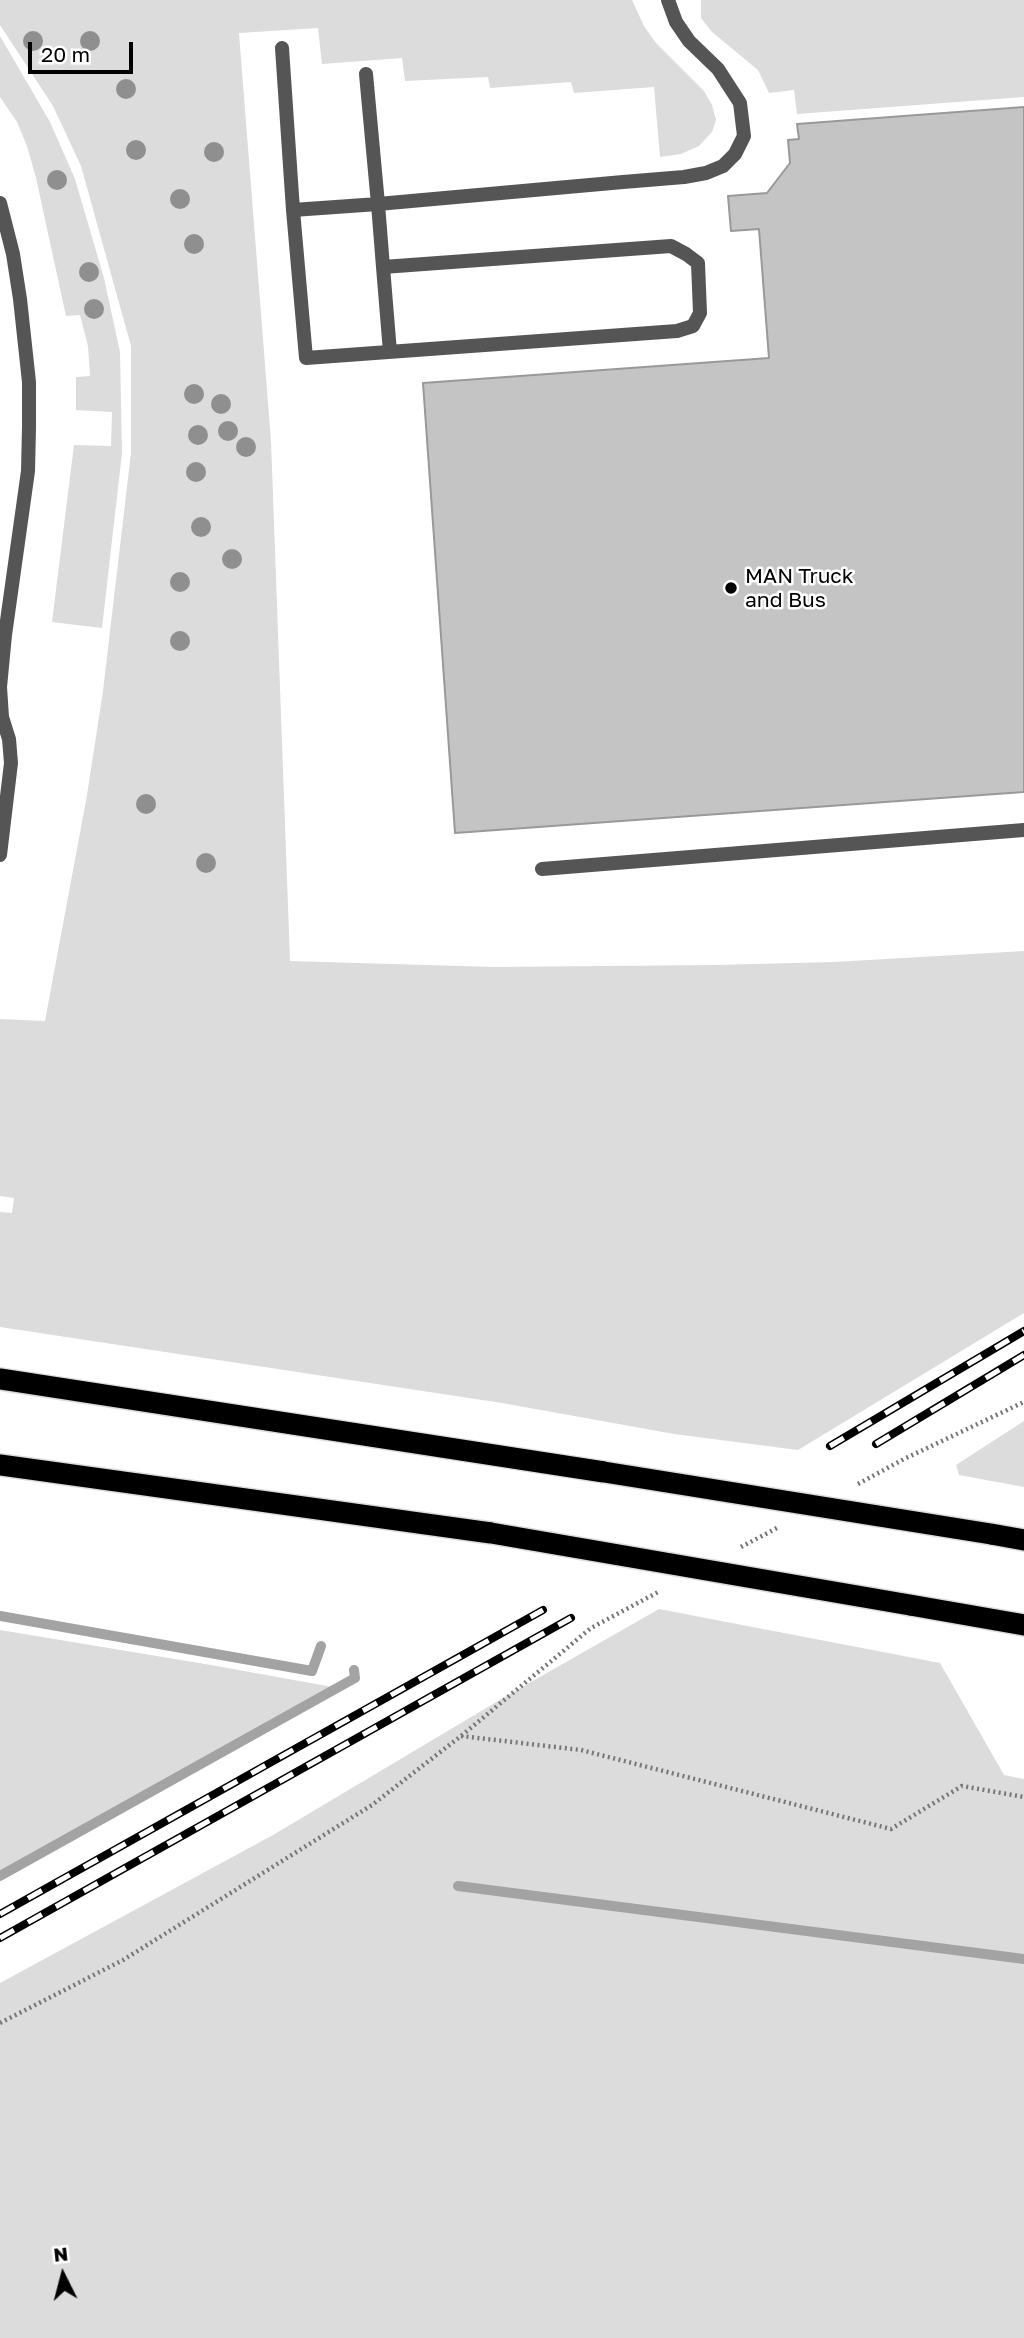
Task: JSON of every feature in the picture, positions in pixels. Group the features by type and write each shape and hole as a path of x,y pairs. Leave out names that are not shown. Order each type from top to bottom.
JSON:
{"highway":[{"path":"0,1379 1024,1540"},
{"path":"0,1465 491,1533 1024,1625"}],"lane":[{"path":"293,210 684,177 706,173 723,166 734,154 744,136 740,103 718,69 689,41 676,22 668,0"},
{"path":"282,48 306,358 677,331 693,326 700,313 698,263 671,246 383,267"},
{"path":"366,74 390,352"},
{"path":"0,203 13,254 29,382 28,471 0,687 2,717 9,739 11,763 0,855"},
{"path":"541,869 1024,830"}],"path":[{"path":"856,1485 1024,1402"},
{"path":"736,1550 784,1524"},
{"path":"0,2023 123,1960 372,1805 461,1736 591,1628 663,1589"},
{"path":"461,1736 581,1750 891,1829 962,1786 1024,1797"}],"shaded area":[{"path":"0,0 632,0 644,26 656,43 704,91 716,120 712,132 699,146 681,154 660,157 654,87 574,93 571,82 490,88 488,77 405,81 402,58 322,64 318,28 239,33 271,441 290,961 493,967 715,965 834,962 1024,951 1024,1313 798,1450 674,1434 502,1403 0,1327 0,1212 12,1213 14,1198 0,1196 0,1019 45,1021 87,795 103,691 131,453 131,346 81,166 53,106 0,25"},
{"path":"701,0 1024,0 1024,97 797,114 794,90 769,93 758,70 712,32 701,18"},
{"path":"0,36 50,122 75,179 104,278 120,352 122,453 102,628 52,622 74,445 111,446 112,412 76,410 76,377 90,376 88,346 80,315 66,316 27,146 17,122 0,97"},
{"path":"1024,1421 1024,1487 959,1475 956,1465"},
{"path":"659,1609 940,1663 1004,1775 1024,1779 1024,2338 0,2338 0,1983 273,1835"},
{"path":"0,1630 211,1665 338,1688 0,1876"}],"building":[{"name":"MAN Truck and Bus","path":"1024,107 1024,792 455,833 423,383 769,358 759,229 731,231 728,196 767,193 790,163 788,140 799,139 797,124"}],"waterway":[{"path":"0,1616 312,1671 321,1646"},
{"path":"0,1876 355,1678 354,1670"},
{"path":"458,1886 1024,1959"}],"railway":[{"path":"830,1446 1024,1331"},
{"path":"876,1444 1024,1355"},
{"path":"0,1914 543,1610"},
{"path":"0,1938 571,1618"}],"place":[{"name":"MAN Truck and Bus","path":"731,588"}]}
